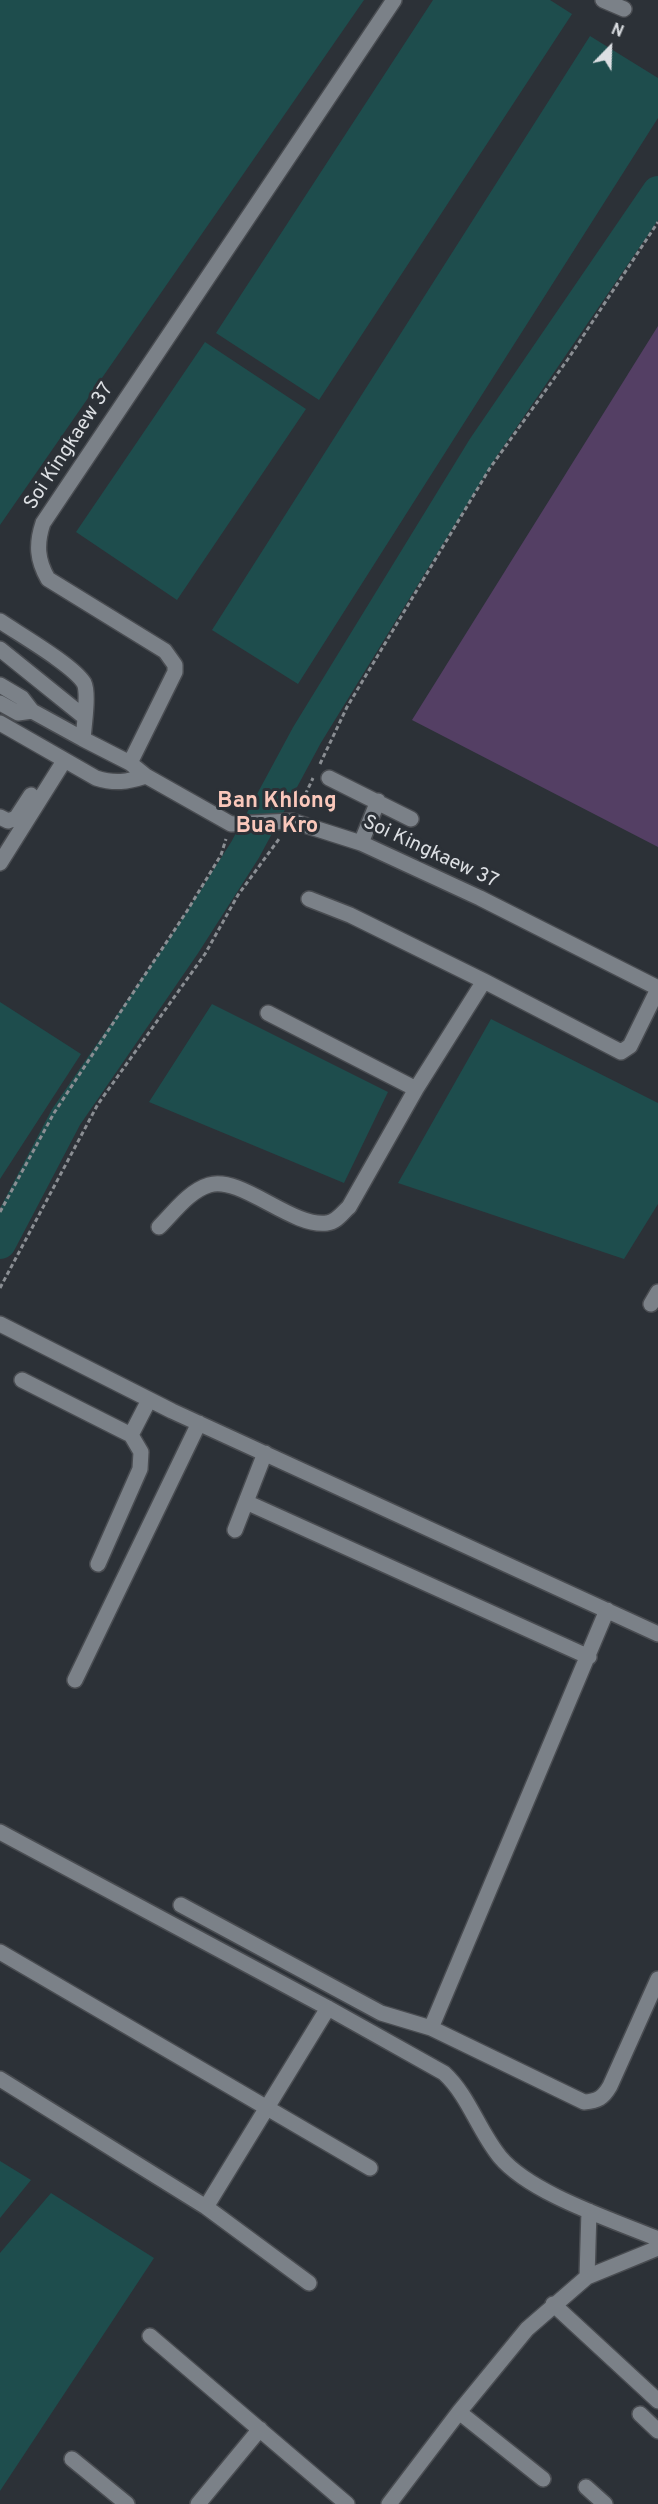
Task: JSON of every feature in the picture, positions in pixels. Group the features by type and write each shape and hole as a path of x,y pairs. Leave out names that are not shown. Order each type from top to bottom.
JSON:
{"street":[{"name":"Soi Kingkaew 37","path":"130,763 169,686 175,672 175,665 165,651 48,579 40,564 38,537 43,523 394,0"},
{"path":"603,0 624,9"},
{"path":"1,624 73,671 84,683 87,694 83,716 83,739"},
{"path":"0,649 83,716"},
{"path":"0,685 22,698 32,711 130,763 146,776 231,824"},
{"path":"2,714 22,714 32,711"},
{"path":"2,714 60,760 111,783 126,782 146,776"},
{"path":"0,817 8,821 16,818 60,760"},
{"path":"0,863 60,760"},
{"path":"329,778 411,819"},
{"path":"361,843 378,801"},
{"name":"Soi Kingkaew 37","path":"231,824 292,821 361,843 480,898 658,989"},
{"path":"309,899 350,915 621,1052 630,1046 658,989"},
{"path":"159,1227 189,1197 211,1184 234,1187 309,1222 328,1223 338,1219 349,1207 416,1089 484,981"},
{"path":"268,1013 416,1089"},
{"path":"0,1324 149,1400 658,1634"},
{"path":"22,1380 131,1435 141,1452 140,1469 98,1564"},
{"path":"131,1435 149,1400"},
{"path":"75,1680 199,1423"},
{"path":"235,1530 265,1453"},
{"path":"246,1503 589,1657"},
{"path":"432,2028 607,1610"},
{"path":"0,1832 444,2073 457,2085 500,2157 530,2182 590,2211 658,2239"},
{"path":"181,1905 381,2013 432,2028 584,2102 595,2101 603,2097 610,2086 658,1979"},
{"path":"0,1953 370,2168"},
{"path":"206,2207 328,2008"},
{"path":"0,2079 206,2207 309,2283"},
{"path":"586,2277 590,2211"},
{"path":"388,2504 527,2329 553,2304 586,2277 658,2248"},
{"path":"553,2304 658,2401"},
{"path":"150,2336 347,2504"},
{"path":"459,2412 543,2479"},
{"path":"640,2414 658,2431"},
{"path":"198,2504 260,2429"},
{"path":"72,2458 127,2504"},
{"path":"586,2487 605,2504"}],"path":[{"path":"0,1288 98,1104 205,954 238,895 292,821 347,707 490,468 568,359 658,222"},
{"path":"0,1212 54,1113 221,855 231,824"}],"shaded area":[{"path":"0,0 364,0 0,525"},
{"path":"433,0 550,0 572,14 319,400 216,333"},
{"path":"590,36 658,78 658,118 298,684 212,630"},
{"path":"658,326 658,847 412,720"},
{"path":"205,342 306,409 177,600 76,532"},
{"path":"0,1002 81,1054 0,1179"},
{"path":"212,1004 388,1092 344,1183 149,1102"},
{"path":"491,1019 658,1103 658,1204 624,1259 398,1183"},
{"path":"0,2161 31,2180 0,2218"},
{"path":"51,2193 154,2258 0,2491 0,2253"}],"waterway":[{"path":"0,1243 66,1117 185,944 245,850 307,735 483,448 658,192"}],"district":[{"name":"Ban Khlong Bua Kro","path":"277,816"}]}
